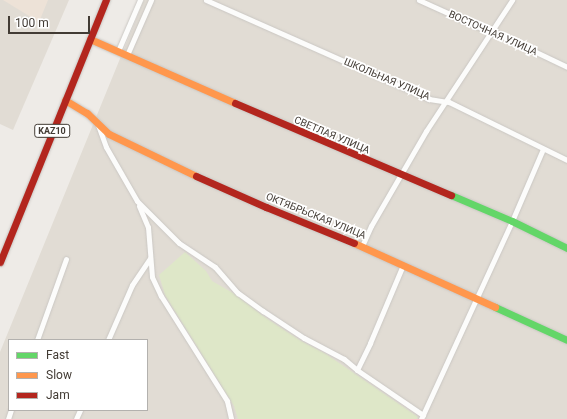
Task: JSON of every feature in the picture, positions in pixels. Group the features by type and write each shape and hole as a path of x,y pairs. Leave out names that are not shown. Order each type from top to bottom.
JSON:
{"main road":[{"name":"KAZ10","path":"0,262 106,0"},
{"name":"СВЕТЛАЯ УЛИЦА","path":"90,39 176,78 512,221 567,248"},
{"name":"ОКТЯБРЬСКАЯ УЛИЦА","path":"65,100 87,113 109,134 142,151 266,207 362,246 567,340"}],"street":[{"path":"118,51 140,0"},
{"path":"127,55 151,0"},
{"name":"ШКОЛЬНАЯ УЛИЦА","path":"206,0 429,99 444,102 567,160"},
{"name":"ВОСТОЧНАЯ УЛИЦА","path":"419,0 480,28 492,31 567,67"},
{"path":"362,246 400,174 444,102 512,0"},
{"path":"98,123 106,147 137,201 148,227 152,277 161,296 227,402 231,419"},
{"path":"137,201 179,243 215,267 238,293 304,338 344,359 422,417 512,221 543,149"},
{"path":"108,339 132,284 150,258"},
{"path":"37,339 66,259"},
{"path":"357,370 403,265"}],"shaded area":[{"path":"0,0 69,0 13,130 0,124"},
{"path":"3,0 48,0 39,22"},
{"path":"144,0 567,0 567,419 0,419 0,352"}],"green space":[{"path":"185,252 206,271 212,281 233,293 266,318 301,341 326,354 418,417 417,419 238,419 234,406 165,295 159,275"}],"traffic: fast":[{"path":"451,195 512,221 567,248"},
{"path":"495,307 567,340"}],"traffic: slow":[{"path":"90,39 235,103"},
{"path":"65,100 87,113 109,134 196,176"},
{"path":"354,243 495,307"}],"traffic: jam":[{"path":"0,262 106,0"},
{"path":"235,103 451,195"},
{"path":"196,176 266,207 354,243"}]}
